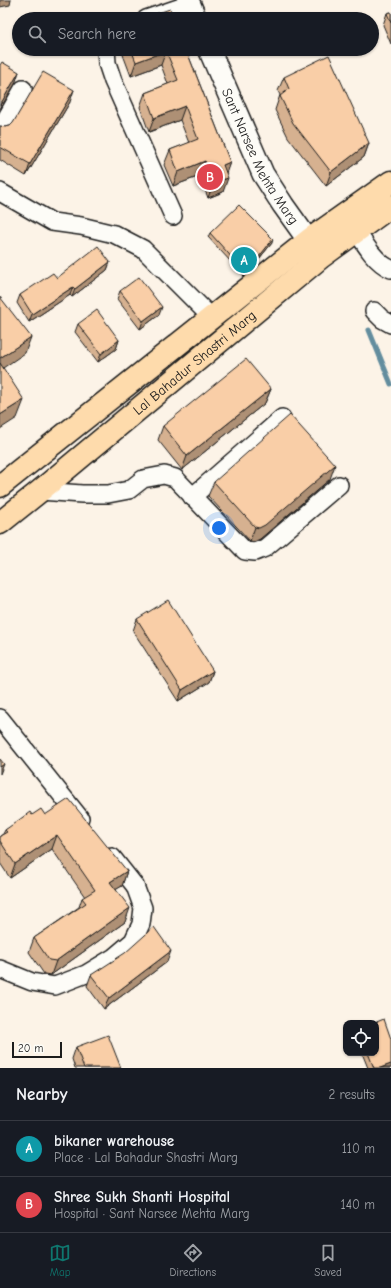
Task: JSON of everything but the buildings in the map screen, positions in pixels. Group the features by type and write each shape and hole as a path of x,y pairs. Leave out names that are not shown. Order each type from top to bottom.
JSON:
{"main road":[{"name":"Lal Bahadur Shastri Marg","path":"0,486 211,317 315,249 351,223 391,182"},
{"name":"Lal Bahadur Shastri Marg","path":"351,223 391,206"},
{"name":"Lal Bahadur Shastri Marg","path":"0,523 40,490 315,249"}],"street":[{"path":"175,12 191,8"},
{"path":"106,56 107,63 113,81 173,216"},
{"name":"Sant Narsee Mehta Marg","path":"212,56 263,174 283,205 315,249"},
{"path":"0,129 23,89"},
{"path":"0,192 52,222 81,226 114,234 143,249 211,317"},
{"path":"351,223 375,256 384,266 391,269"},
{"path":"374,311 382,320 391,324"},
{"path":"192,497 282,418"},
{"path":"40,490 82,494 108,494 129,490 143,479 164,475 175,478 240,547 245,551 255,552 265,548 339,485"},
{"path":"0,718 135,886 143,908 141,924 133,941 114,957 86,974 55,986 32,982 0,969"}],"waterway":[{"path":"369,330 391,384"}],"place":[{"name":"Shree Sukh Shanti Hospital","path":"210,177"},
{"name":"bikaner warehouse","path":"244,260"}]}
